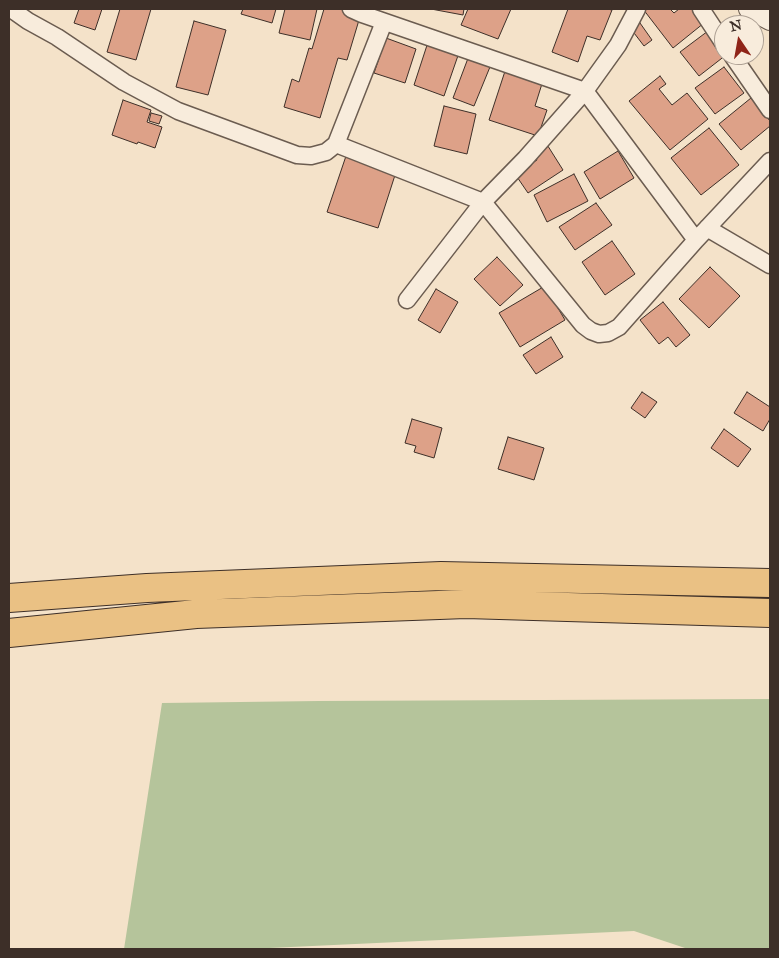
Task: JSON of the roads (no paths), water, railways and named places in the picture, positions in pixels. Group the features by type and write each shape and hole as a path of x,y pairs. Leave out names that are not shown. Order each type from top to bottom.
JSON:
{"highway":[{"path":"9,598 147,588 441,576 770,583"},
{"path":"9,633 196,614 466,604 770,613"}],"street":[{"path":"11,9 124,82 178,111 297,155 311,156 326,152 336,144 384,22"},
{"path":"351,9 585,91 701,234 770,265"},
{"path":"407,300 483,202 526,159 585,91 618,45 637,9"},
{"path":"701,9 714,29"},
{"path":"749,9 770,20"},
{"path":"739,65 770,110"},
{"path":"336,144 483,202 583,325 599,334 608,333 619,328 701,234 770,161"}]}
